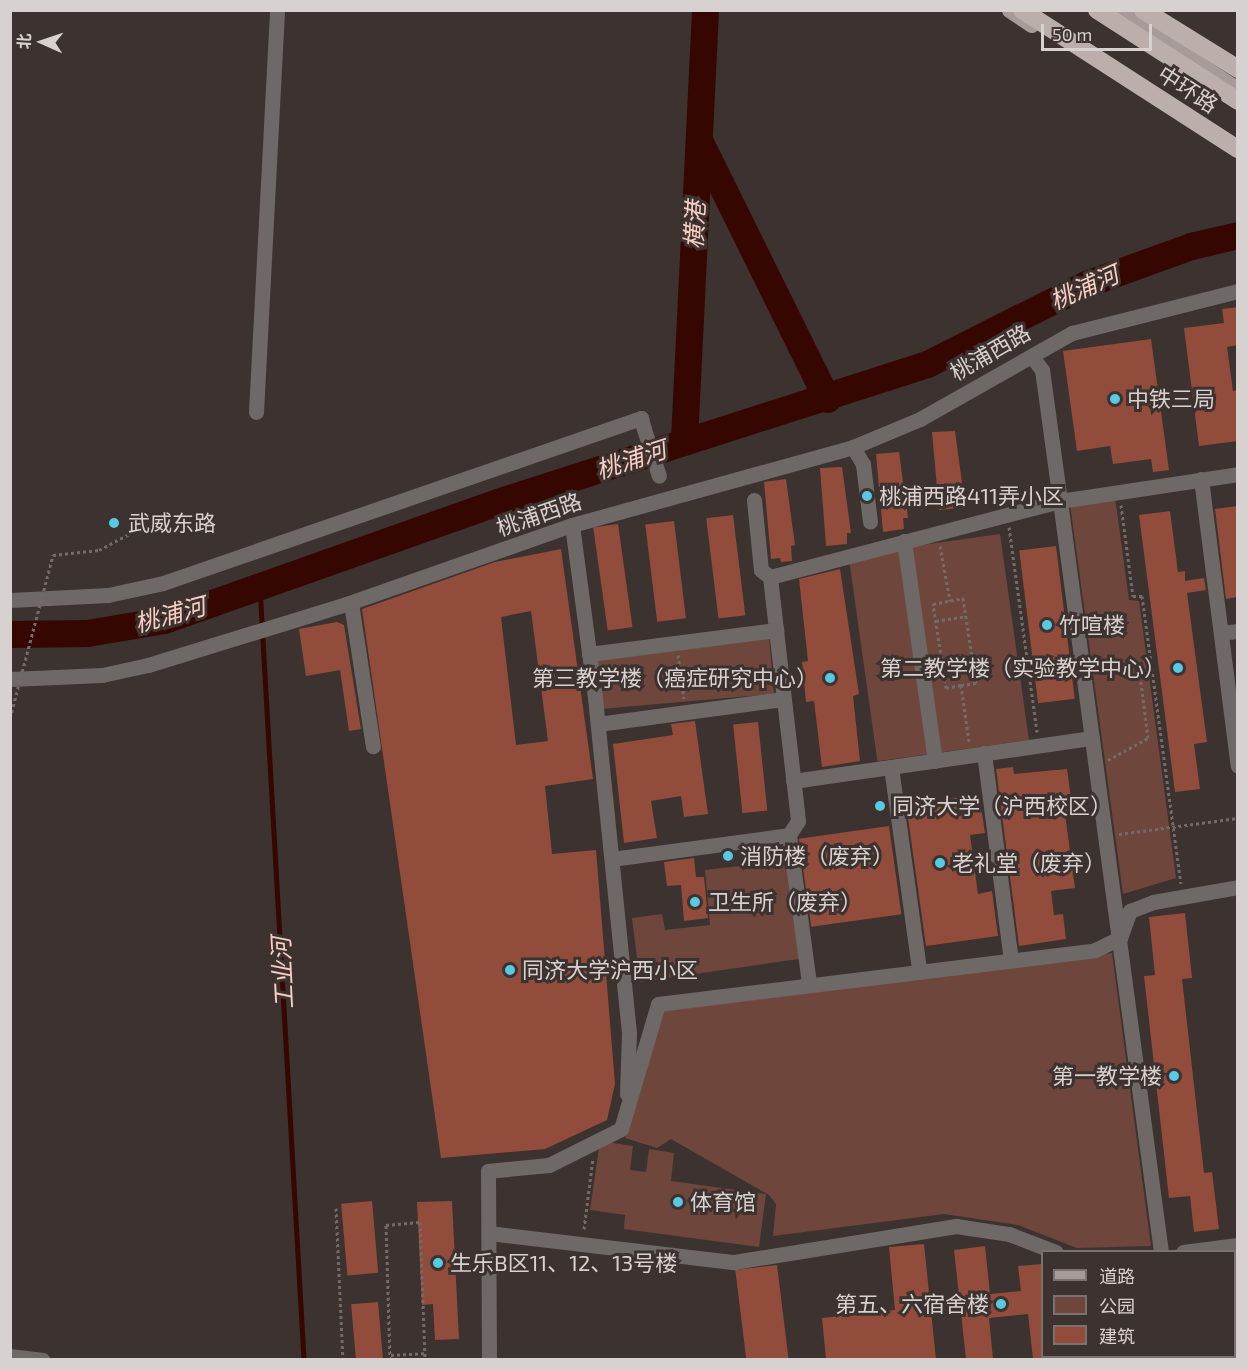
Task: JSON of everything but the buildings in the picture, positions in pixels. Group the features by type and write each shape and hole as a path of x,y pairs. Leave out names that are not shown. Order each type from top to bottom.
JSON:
{"highway":[{"name":"中环路","path":"1022,10 1235,153"},
{"name":"中环路","path":"1097,10 1238,101"},
{"path":"1143,10 1238,69"}],"main road":[{"path":"1009,10 1235,153"},
{"path":"1118,10 1238,89"}],"street":[{"path":"256,412 277,10"},
{"name":"桃浦西路","path":"10,679 102,675 250,635 351,603 572,525 666,496 853,447 920,419 1044,346 1072,333 1238,291"},
{"path":"1033,358 1042,370 1161,1250"},
{"path":"10,600 108,595 163,583 640,418 666,496"},
{"path":"853,447 863,464 870,522"},
{"path":"770,577 1007,513 1060,501 1238,474"},
{"path":"1201,479 1221,633 1232,675 1238,766"},
{"path":"754,500 761,570 770,577 798,821 789,835 809,983"},
{"path":"572,525 598,724 630,1042 621,1129"},
{"path":"904,541 936,761"},
{"path":"351,603 373,746"},
{"path":"590,654 776,630"},
{"path":"1221,633 1238,631"},
{"path":"598,724 783,699"},
{"path":"793,781 1092,738"},
{"path":"978,754 1011,960"},
{"path":"891,767 919,970"},
{"path":"612,859 789,835"},
{"path":"489,1359 488,1171 549,1165 621,1129 658,1004 809,983 1095,950 1120,938 1130,911 1153,902 1183,899 1238,887"},
{"path":"489,1233 734,1262 956,1226 1009,1234 1053,1250"},
{"path":"1192,1250 1238,1245"},
{"path":"10,1356 43,1359"}],"path":[{"path":"1119,491 1133,596 1142,596 1183,899"},
{"path":"1007,513 1038,746"},
{"path":"938,532 950,601"},
{"path":"10,718 53,555 99,550 131,533"},
{"path":"963,598 966,616 976,683 946,688 933,603 963,598"},
{"path":"936,621 966,616"},
{"path":"677,643 685,713"},
{"path":"943,669 973,664"},
{"path":"1096,766 1148,738 1140,675 1153,673"},
{"path":"961,686 978,754"},
{"path":"1106,836 1238,818"},
{"path":"582,1243 595,1142"},
{"path":"336,1208 343,1359"},
{"path":"425,1353 390,1357 386,1225 420,1222 425,1353 425,1359"}],"green space":[{"path":"1115,497 1129,600 1139,601 1176,878 1123,894 1070,504"},
{"path":"1000,534 1029,740 877,761 848,555"},
{"path":"769,637 774,694 601,709 596,652"},
{"path":"794,860 806,958 640,982 632,918 662,914 665,930 710,925 705,870"},
{"path":"1112,953 1151,1246 1077,1248 1018,1225 944,1214 773,1236 776,1204 769,1195 671,1139 657,1148 625,1138 663,1010"},
{"name":"体育馆","path":"600,1141 633,1146 630,1170 646,1172 649,1149 674,1153 671,1181 766,1194 759,1247 624,1229 625,1215 590,1210"}],"waterway":[{"name":"横港","path":"684,440 705,10"},
{"path":"699,140 827,399"},
{"name":"桃浦河","path":"10,634 87,633 164,620 497,502 927,364 1086,284 1191,246 1238,235"},
{"name":"工业河","path":"260,587 304,1360"}],"place":[{"name":"中铁三局","path":"1115,399"},
{"name":"桃浦西路411弄小区","path":"867,496"},
{"name":"武威东路","path":"114,523"},
{"name":"竹喧楼","path":"1047,625"},
{"name":"第二教学楼（实验教学中心）","path":"1178,668"},
{"name":"第三教学楼（癌症研究中心）","path":"830,678"},
{"name":"同济大学（沪西校区）","path":"880,806"},
{"name":"消防楼（废弃）","path":"728,856"},
{"name":"老礼堂（废弃）","path":"940,863"},
{"name":"卫生所（废弃）","path":"695,902"},
{"name":"同济大学沪西小区","path":"510,970"},
{"name":"第一教学楼","path":"1174,1076"},
{"name":"体育馆","path":"678,1202"},
{"name":"生乐B区11、12、13号楼","path":"438,1263"},
{"name":"第五、六宿舍楼","path":"1001,1304"}]}
